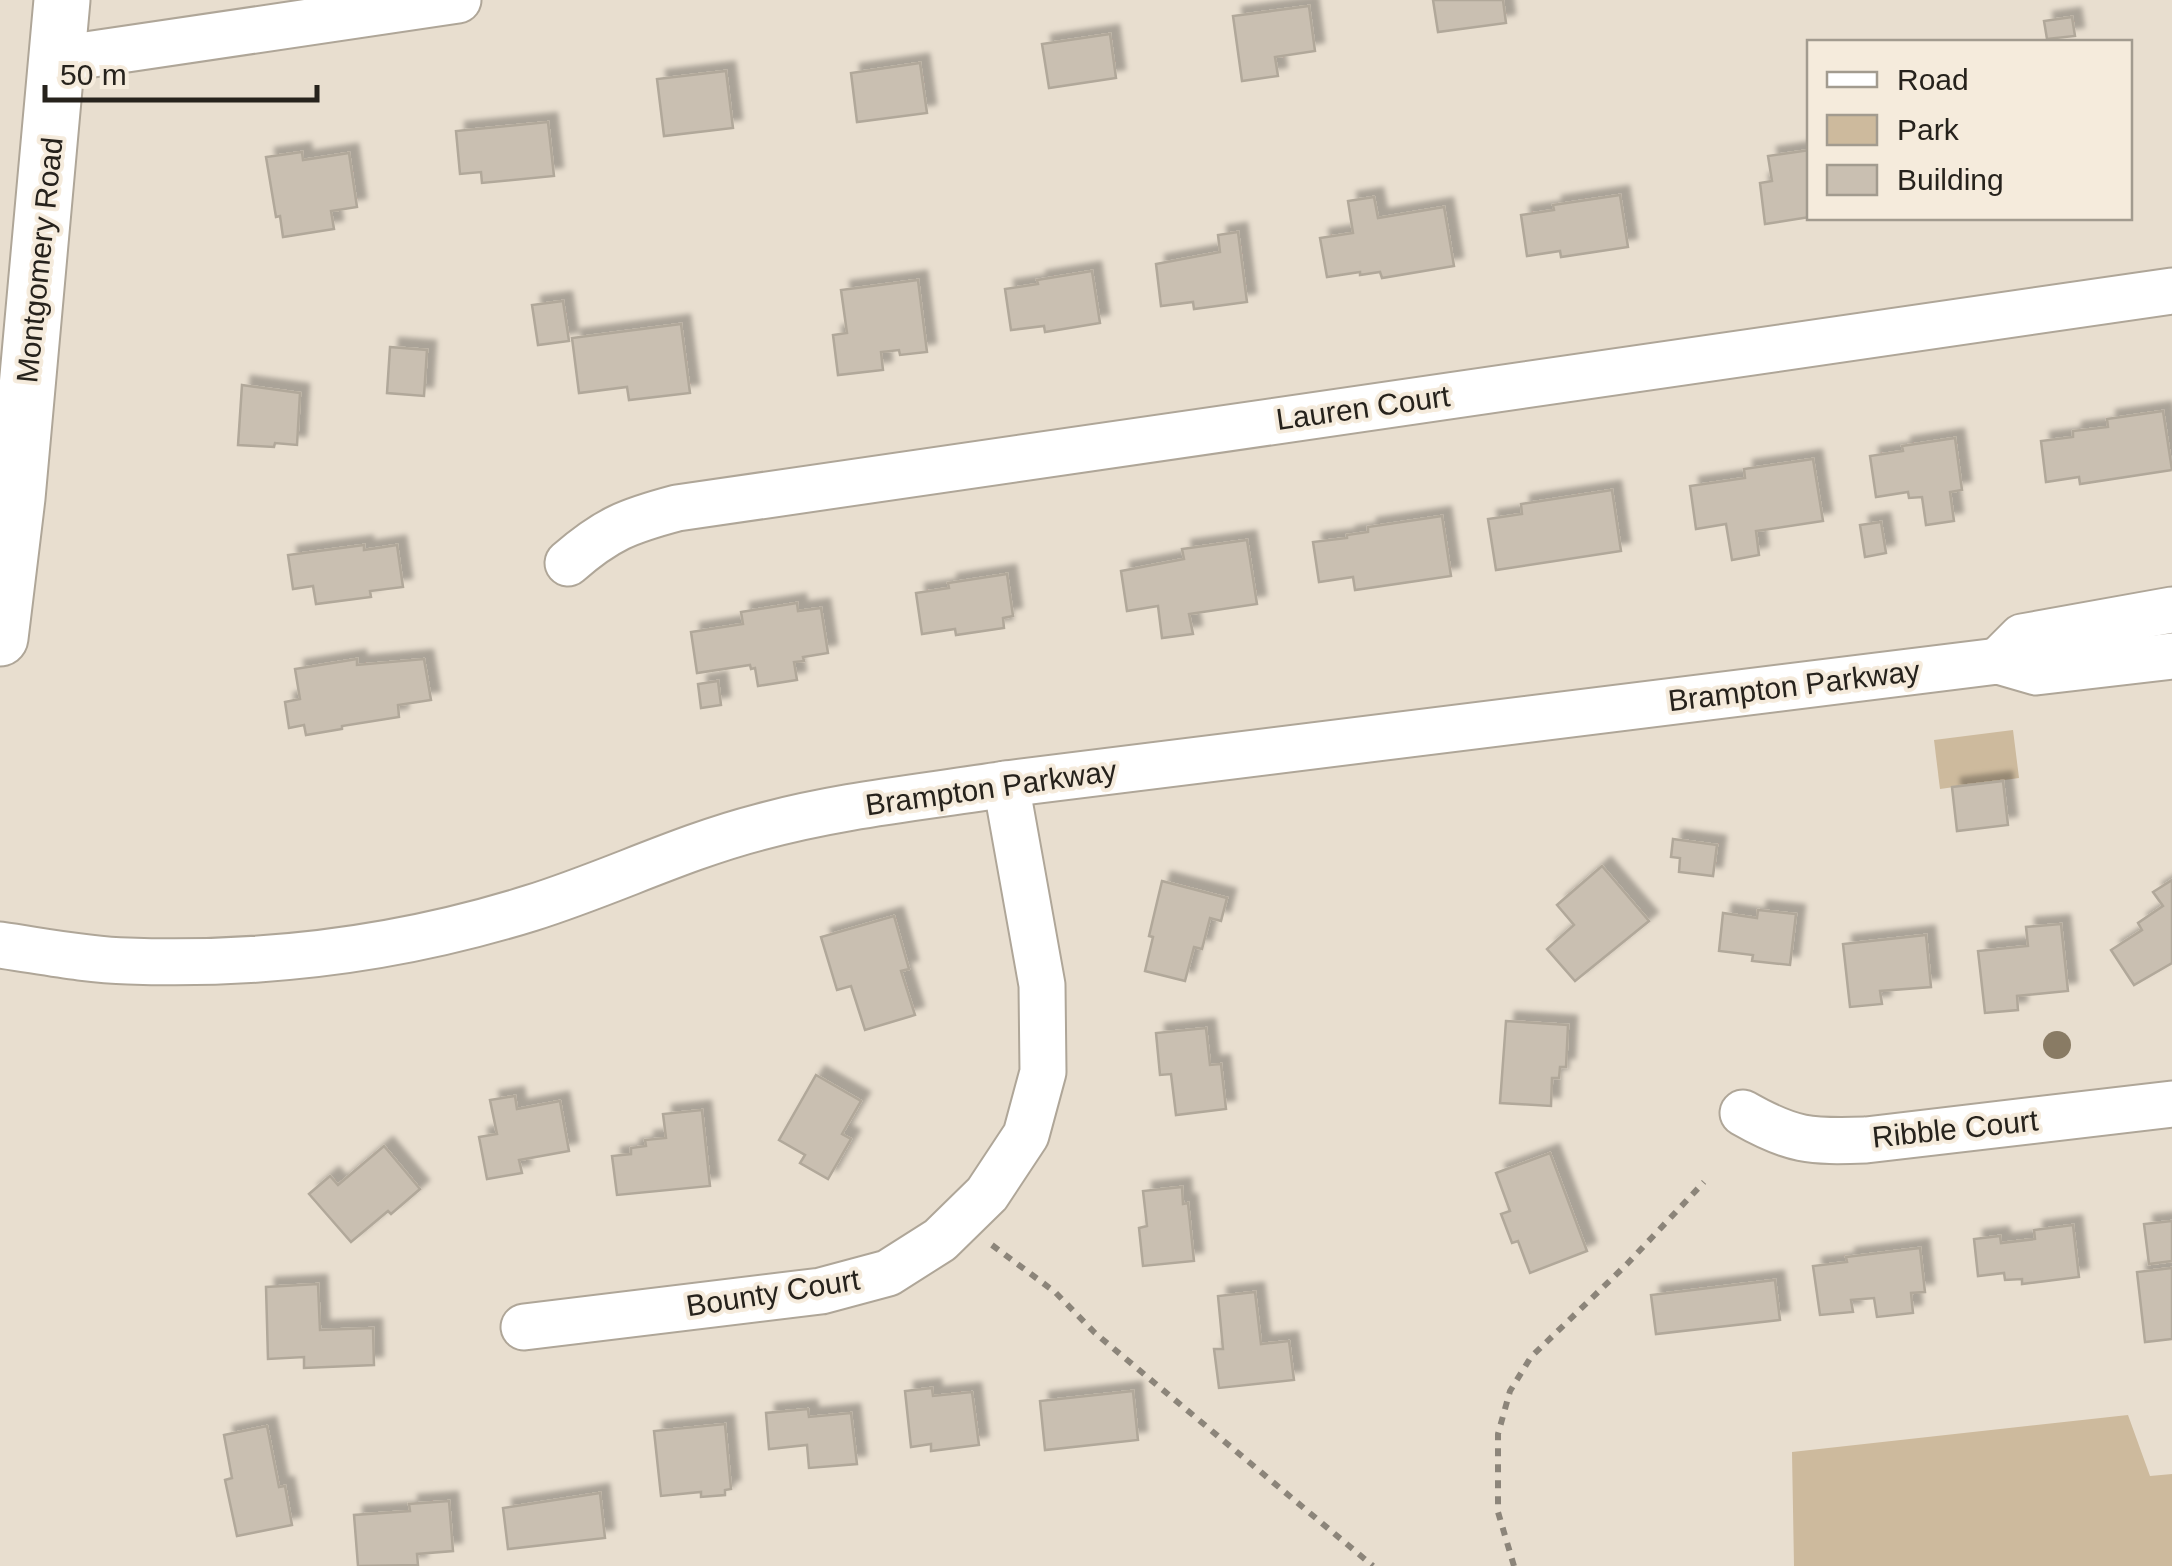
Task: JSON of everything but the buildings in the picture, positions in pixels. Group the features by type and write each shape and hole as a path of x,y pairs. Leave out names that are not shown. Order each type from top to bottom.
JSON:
{"main road":[{"name":"Montgomery Road","path":"0,638 17,498 62,0"}],"street":[{"path":"59,59 458,0"},
{"name":"Lauren Court","path":"568,564 601,535 633,520 678,508 2172,291"},
{"name":"Brampton Parkway","path":"1998,661 2022,637 2172,610"},
{"name":"Brampton Parkway","path":"0,945 124,961 236,962 333,952 425,937 532,908 758,827 1006,784 1998,661 2036,672 2172,656"},
{"name":"Bounty Court","path":"524,1326 821,1291 888,1272 940,1240 987,1194 1026,1136 1043,1072 1042,985 1006,784"},
{"name":"Ribble Court","path":"1743,1113 1778,1133 1818,1142 1866,1140 2172,1104"}],"path":[{"path":"1512,1565 1498,1512 1498,1434 1510,1391 1531,1357 1704,1182"},
{"path":"963,1220 1055,1292 1096,1332 1374,1566"}],"green space":[{"path":"2013,730 2019,778 1940,789 1934,740"},
{"path":"2128,1415 2150,1476 2172,1474 2172,1566 1794,1566 1792,1452"}]}
